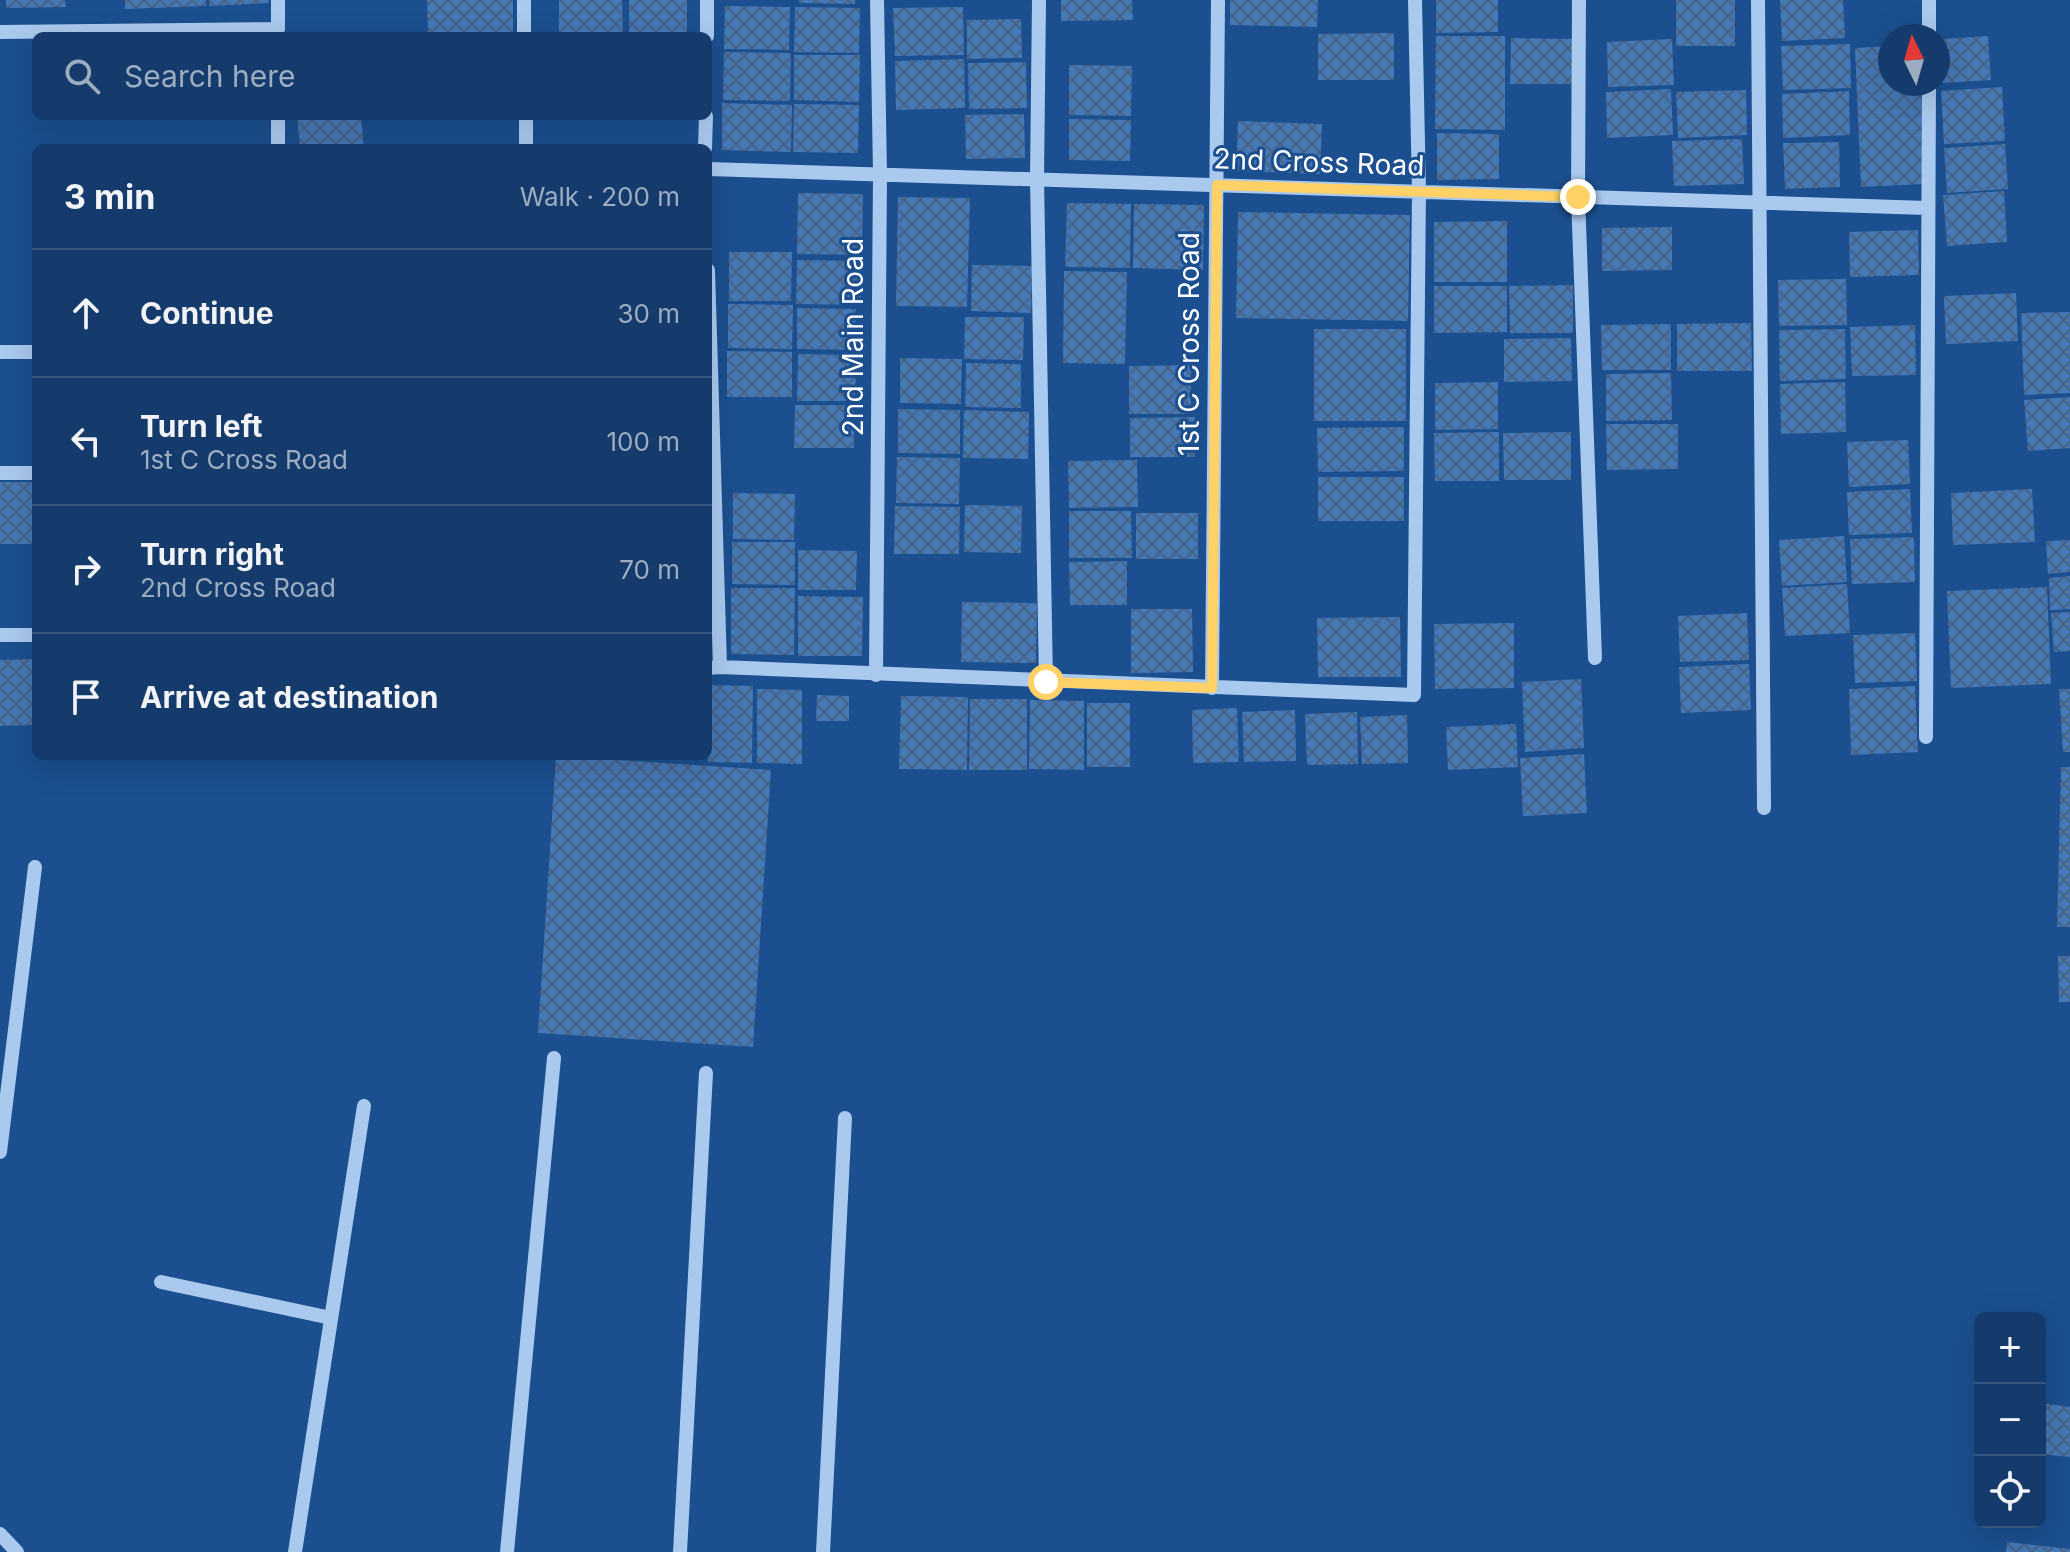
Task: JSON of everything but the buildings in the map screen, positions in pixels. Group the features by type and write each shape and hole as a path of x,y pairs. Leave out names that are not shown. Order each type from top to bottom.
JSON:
{"street":[{"path":"0,32 278,32 278,0"},
{"path":"524,0 524,32"},
{"path":"707,0 707,32"},
{"name":"2nd Main Road","path":"876,675 880,174 877,0"},
{"path":"1039,0 1037,179 1046,682"},
{"name":"1st C Cross Road","path":"1212,688 1218,0"},
{"path":"712,535 714,668 1414,695 1419,191 1415,0"},
{"path":"1579,0 1578,197 1595,658"},
{"path":"1758,0 1764,808"},
{"path":"1929,0 1929,24"},
{"path":"1926,737 1929,96"},
{"path":"278,120 278,144"},
{"path":"526,120 526,144"},
{"path":"705,144 706,120"},
{"name":"2nd Cross Road","path":"712,169 1928,208"},
{"path":"0,352 32,352"},
{"path":"0,473 32,473"},
{"path":"0,635 32,635"},
{"path":"0,1152 35,867"},
{"path":"507,1552 554,1058"},
{"path":"680,1552 706,1073"},
{"path":"295,1552 364,1106"},
{"path":"823,1552 845,1118"},
{"path":"161,1282 331,1318"},
{"path":"0,1534 17,1552"}],"route":[{"path":"1046,682 1212,688 1217,185 1578,197"}]}
